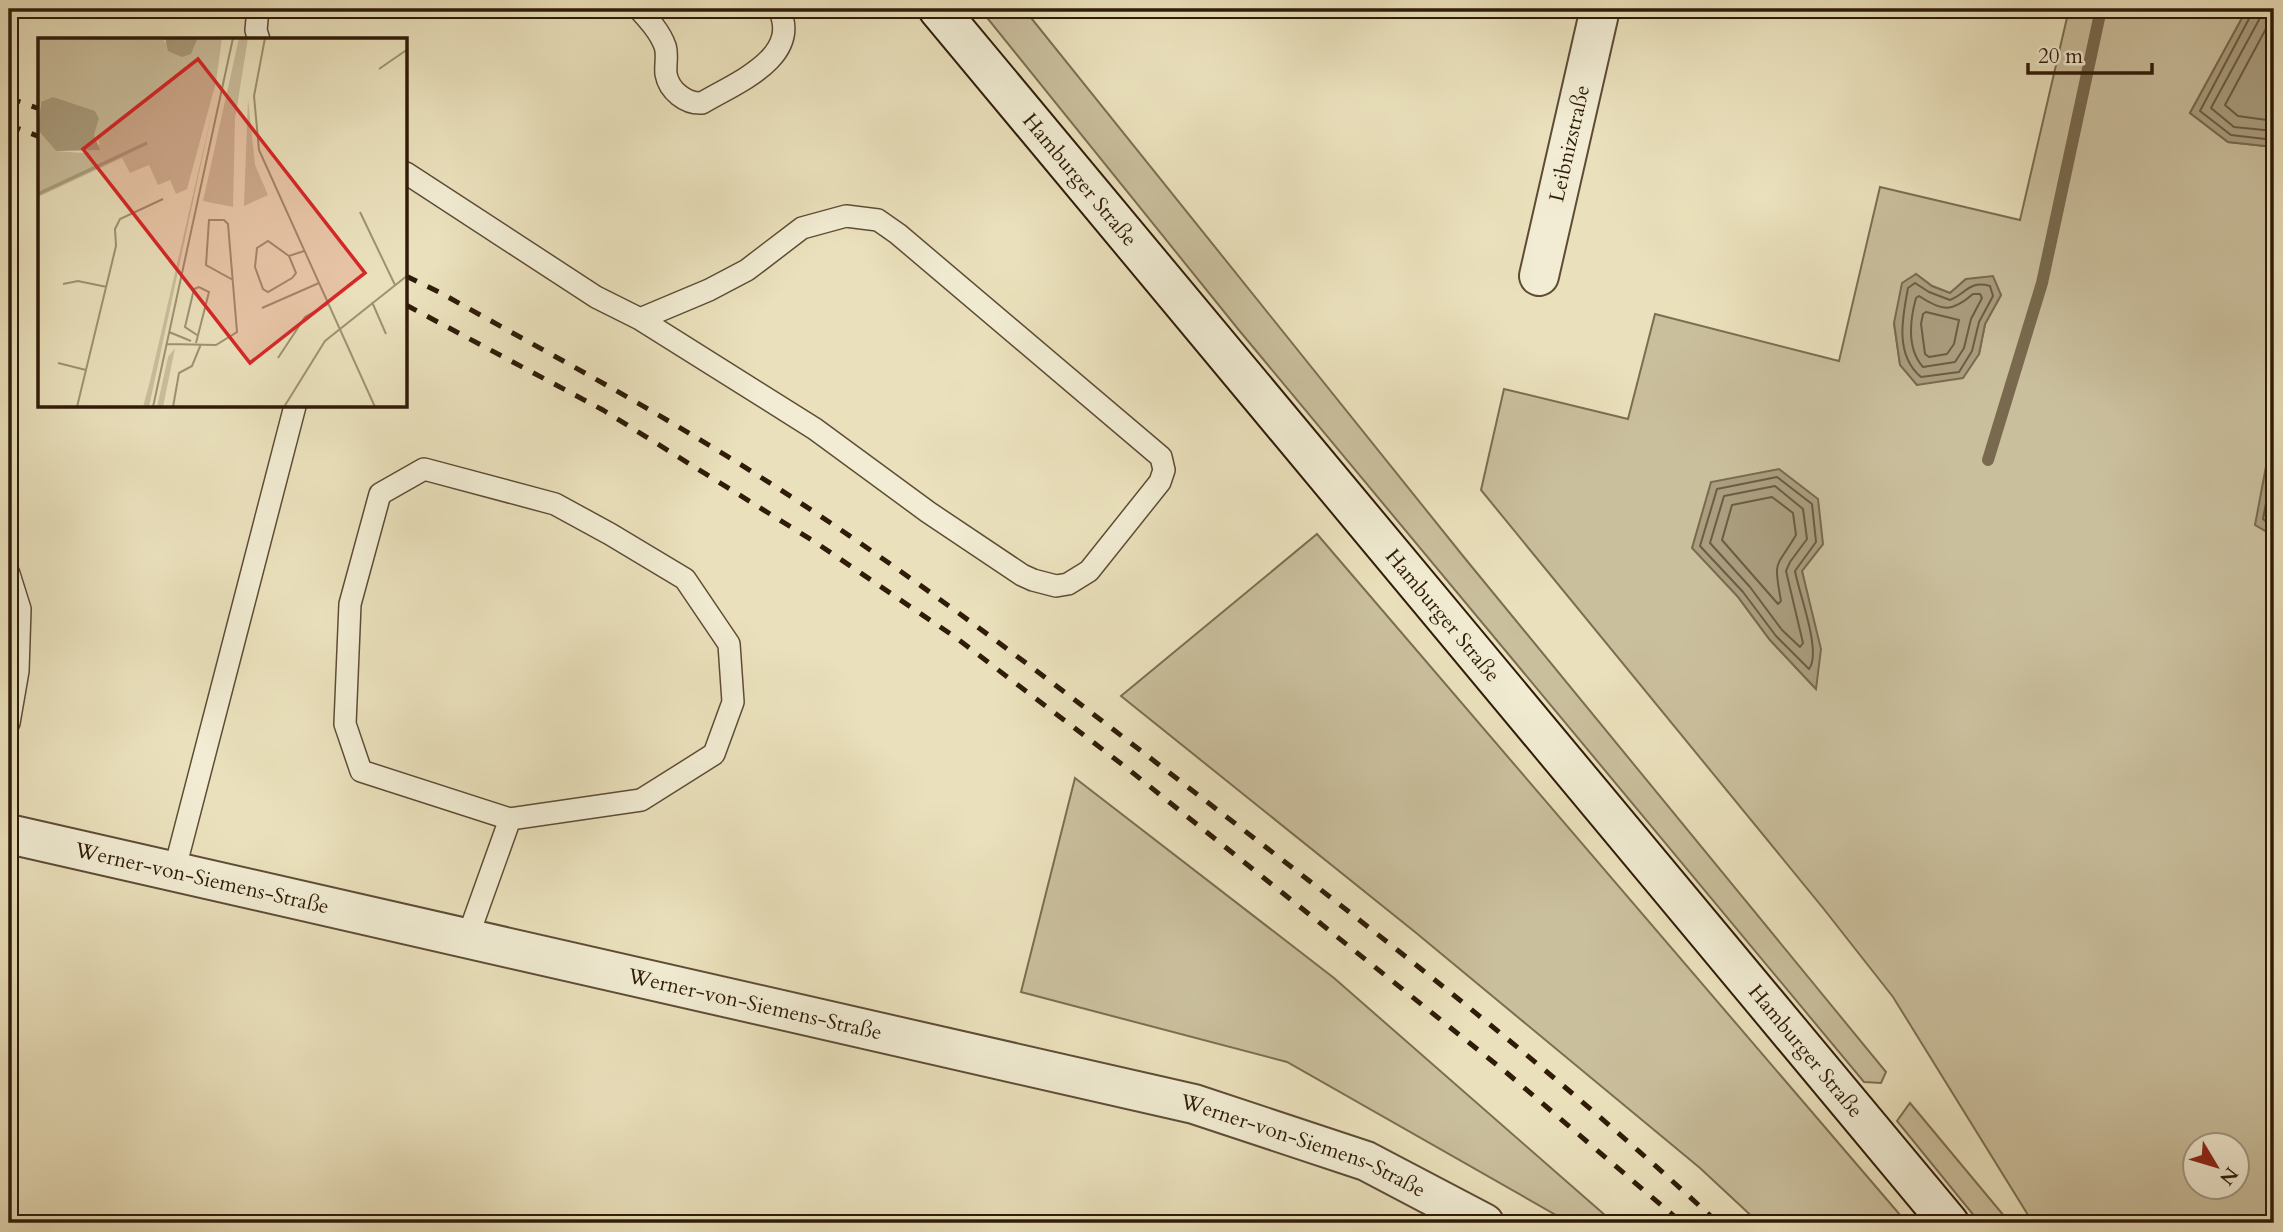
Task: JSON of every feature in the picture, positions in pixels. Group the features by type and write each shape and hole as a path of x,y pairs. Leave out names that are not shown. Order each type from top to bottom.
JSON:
{"street":[{"name":"Hamburger Straße","path":"939,9 1949,1223"},
{"name":"Leibnizstraße","path":"1539,276 1600,9"},
{"name":"Werner-von-Siemens-Straße","path":"9,834 1194,1104 1366,1161 1484,1223"}],"lane":[{"path":"258,9 256,30 258,38"},
{"path":"639,9 653,25 666,47 666,77 683,100 692,104 702,103 769,63 780,47 785,27 779,9"},
{"path":"408,174 596,297 640,319 815,429 970,540 1022,575 1043,584 1068,584 1089,571 1160,482 1164,470 1161,457 898,234 878,220 846,216 802,228 747,270 709,290 640,319"},
{"path":"174,872 294,408"},
{"path":"424,469 555,504 610,534 685,579 729,644 733,702 714,754 641,800 510,819 361,771 345,724 350,604 380,494 424,469"},
{"path":"9,575 20,609 18,671 9,723"},
{"path":"467,939 510,819"}],"shaded area":[{"path":"980,9 1024,9 1463,556 1886,1072 1881,1083 1864,1082 1238,329"},
{"path":"2069,9 2247,9 2190,113 2228,142 2274,147 2274,1223 2033,1223 1893,997 1481,490 1504,389 1628,419 1655,314 1839,361 1880,187 2020,220","holes":["1916,274 1932,286 1950,293 1966,279 2001,295 1985,324 1979,354 1917,385 1900,364 1894,323","1823,544 1802,571 1808,598 1815,688 1770,640 1738,597"]},
{"path":"1317,534 1907,1223 1759,1223 1700,1168 1415,932 1121,696"},
{"path":"1075,778 1334,978 1614,1223 1570,1223 1287,1062 1021,992"},
{"path":"1910,1103 2010,1223 1980,1223 1897,1121"}],"water":[{"path":"2247,9 2274,9 2274,147 2228,142 2190,113"},
{"path":"1916,274 1932,286 1950,293 1966,279 1993,276 2001,295 1985,324 1979,354 1963,378 1917,385 1900,365 1894,323 1902,283"},
{"path":"2274,424 2274,536 2255,525"},
{"path":"1779,469 1818,499 1823,544 1802,571 1821,649 1816,689 1770,640 1738,597 1692,548 1711,482"}],"waterway":[{"path":"1988,460 2042,283 2101,9"}],"railway":[{"path":"9,98 38,108"},
{"path":"9,125 38,136"},
{"path":"408,277 569,364 697,438 828,521 955,610 1400,952 1594,1112 1718,1223"},
{"path":"408,306 603,410 815,542 955,637 1123,765 1507,1073 1682,1223"}]}
